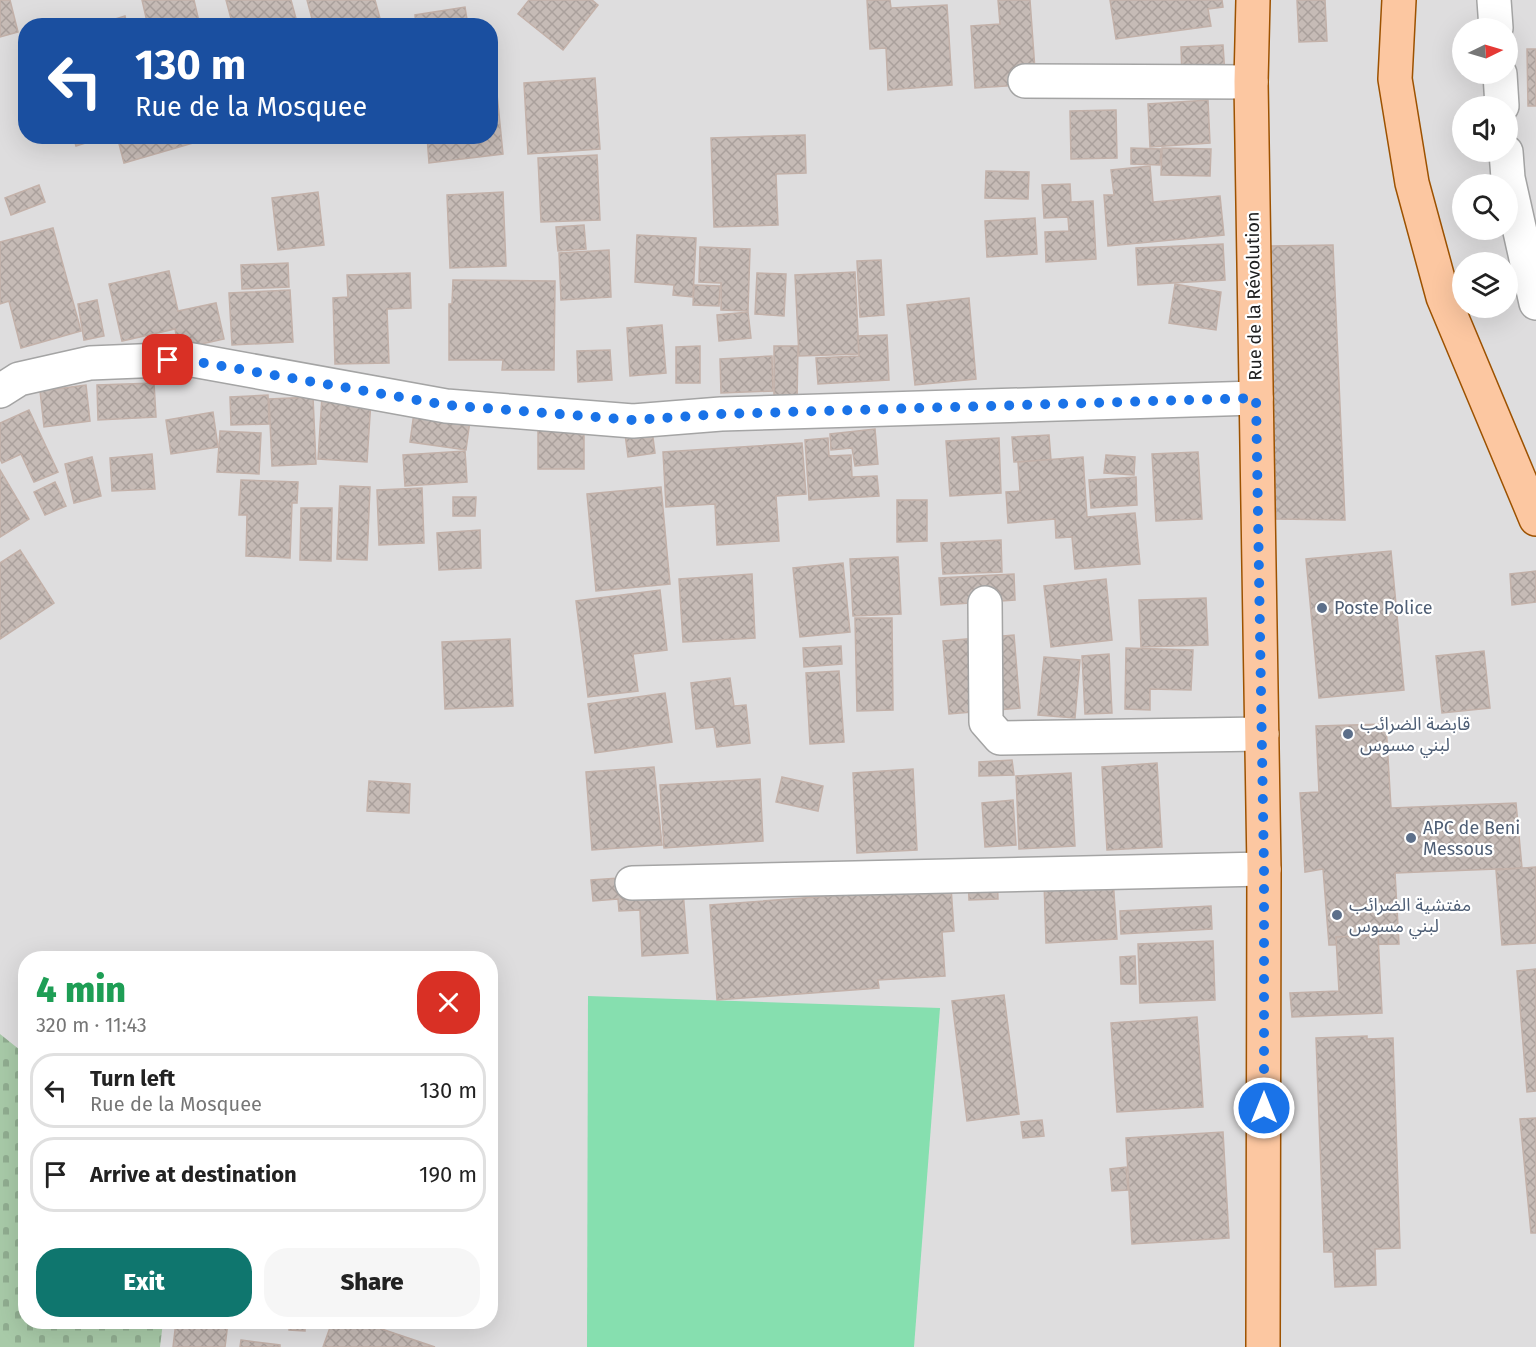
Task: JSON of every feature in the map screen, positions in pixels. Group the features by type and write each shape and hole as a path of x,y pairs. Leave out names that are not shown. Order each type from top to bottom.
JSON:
{"main road":[{"name":"Rue de la Révolution","path":"1253,0 1251,82 1264,869 1263,1347"},
{"path":"1399,0 1395,79 1412,183 1443,297 1535,510"}],"street":[{"path":"1494,0 1495,18"},
{"path":"1025,81 1251,82"},
{"path":"1507,162 1508,178 1526,211 1536,303"},
{"path":"0,391 19,379 90,363 187,360 446,405 633,420 721,414 1256,398"},
{"path":"985,603 986,722 1000,738 1262,734"},
{"path":"632,883 1264,869"}],"shaded area":[{"path":"0,0 1536,0 1536,1347 0,1347"}],"green space":[{"path":"588,996 940,1008 914,1347 587,1347"},
{"path":"0,1034 18,1048 18,1329 162,1329 160,1347 0,1347"}],"building":[{"path":"0,0 10,0 18,32 0,37"},
{"path":"142,0 194,0 198,18 146,18"},
{"path":"226,0 291,0 296,18 231,18"},
{"path":"307,0 375,0 380,18 312,18"},
{"path":"529,0 592,0 598,5 563,50 518,14"},
{"path":"867,0 890,0 891,8 947,5 952,85 888,90 886,48 870,49"},
{"path":"998,0 1030,0 1036,84 975,88 971,26 1000,24"},
{"path":"1110,0 1222,0 1223,7 1208,9 1211,26 1116,39"},
{"path":"1297,0 1325,0 1327,41 1299,42"},
{"path":"465,7 467,18 415,18 415,15"},
{"path":"1223,45 1225,75 1182,78 1181,47"},
{"path":"1527,49 1536,49 1536,106 1528,106"},
{"path":"595,78 600,149 528,154 524,83"},
{"path":"1208,100 1210,143 1150,147 1148,104"},
{"path":"498,104 503,154 429,163 428,144 498,144"},
{"path":"1116,110 1117,158 1071,159 1070,111"},
{"path":"805,135 806,173 776,174 778,225 714,227 711,138"},
{"path":"119,144 190,144 124,163"},
{"path":"1131,148 1161,149 1160,165 1131,164"},
{"path":"1162,148 1211,149 1210,176 1161,175"},
{"path":"597,155 600,220 541,222 538,158"},
{"path":"1150,166 1153,202 1220,196 1224,235 1108,246 1104,195 1114,195 1111,170"},
{"path":"986,171 1029,172 1028,199 985,198"},
{"path":"1070,184 1071,202 1093,201 1096,259 1046,262 1045,232 1069,231 1068,217 1044,218 1042,185"},
{"path":"39,185 45,202 11,215 5,198"},
{"path":"318,192 324,245 278,250 272,198"},
{"path":"503,192 506,266 450,268 447,195"},
{"path":"1035,218 1037,254 987,257 985,221"},
{"path":"584,225 586,249 558,251 556,227"},
{"path":"53,228 81,331 21,348 9,301 0,304 0,242"},
{"path":"637,235 696,238 693,297 673,295 674,285 635,282"},
{"path":"1223,244 1225,280 1138,285 1136,248"},
{"path":"1333,245 1345,520 1276,519 1269,246"},
{"path":"700,247 750,249 748,311 721,310 721,283 699,282"},
{"path":"609,250 611,297 561,300 559,253"},
{"path":"881,260 884,315 860,317 857,261"},
{"path":"288,263 289,287 242,289 241,265"},
{"path":"169,271 178,311 216,303 224,339 179,349 175,329 122,341 109,284"},
{"path":"855,272 859,354 799,356 795,275"},
{"path":"410,273 411,308 387,309 389,363 335,364 333,298 348,297 347,275"},
{"path":"757,273 786,274 784,316 755,314"},
{"path":"453,280 555,281 554,370 502,370 503,360 449,360 449,304 452,304"},
{"path":"1175,284 1221,292 1216,330 1169,323"},
{"path":"694,285 720,286 719,306 693,305"},
{"path":"290,290 293,342 232,345 229,293"},
{"path":"969,298 976,379 915,385 907,305"},
{"path":"97,300 104,336 84,340 78,304"},
{"path":"748,312 751,338 719,341 717,315"},
{"path":"662,325 666,373 630,376 627,328"},
{"path":"887,335 889,380 818,384 816,358 859,356 858,336"},
{"path":"700,346 700,383 676,383 676,347"},
{"path":"774,346 798,346 797,401 774,400"},
{"path":"610,350 612,380 578,382 577,351"},
{"path":"772,356 773,391 721,393 720,359"},
{"path":"154,383 156,417 98,420 97,385"},
{"path":"86,385 90,421 44,427 40,391"},
{"path":"268,395 269,424 231,425 230,397"},
{"path":"322,396 371,400 367,462 318,459"},
{"path":"313,397 316,464 272,466 269,399"},
{"path":"415,405 471,413 466,450 410,442"},
{"path":"29,410 58,472 34,482 21,454 2,463 0,459 0,423"},
{"path":"538,411 584,412 584,469 538,469"},
{"path":"213,412 218,447 171,454 166,420"},
{"path":"875,429 878,464 855,466 852,448 831,450 830,434"},
{"path":"652,430 655,453 628,457 625,434"},
{"path":"220,431 261,433 259,474 217,472"},
{"path":"1049,435 1051,460 1014,462 1012,437"},
{"path":"828,438 829,456 851,455 852,477 877,476 879,496 809,500 805,440"},
{"path":"999,438 1001,493 950,496 946,441"},
{"path":"802,443 806,494 776,496 779,541 717,545 715,504 666,507 663,452"},
{"path":"465,451 467,482 405,486 403,455"},
{"path":"1198,452 1202,519 1156,521 1152,454"},
{"path":"152,454 155,489 112,491 110,458"},
{"path":"1106,455 1135,457 1134,475 1104,473"},
{"path":"92,457 101,496 74,503 65,464"},
{"path":"1083,457 1087,517 1135,513 1140,564 1075,569 1072,537 1056,538 1055,519 1008,523 1006,492 1020,491 1018,462"},
{"path":"0,470 29,519 0,537"},
{"path":"1136,477 1137,505 1091,508 1089,480"},
{"path":"241,480 298,482 297,503 292,503 290,558 246,556 247,515 239,515"},
{"path":"55,482 66,506 45,515 34,492"},
{"path":"340,486 370,487 367,560 337,559"},
{"path":"661,487 670,584 596,591 587,494"},
{"path":"422,488 424,543 379,545 377,490"},
{"path":"453,497 476,497 475,516 453,516"},
{"path":"897,500 927,500 927,541 897,542"},
{"path":"301,508 332,508 331,561 300,560"},
{"path":"480,530 481,568 439,570 437,533"},
{"path":"1001,540 1002,572 943,574 941,543"},
{"path":"20,550 54,603 0,639 0,563"},
{"path":"1391,551 1404,690 1319,698 1306,559"},
{"path":"898,557 901,614 853,616 850,559"},
{"path":"843,563 850,632 800,637 793,568"},
{"path":"1536,571 1536,602 1512,605 1510,574"},
{"path":"752,574 755,638 683,642 679,579"},
{"path":"1014,574 1015,600 941,605 939,578"},
{"path":"1106,579 1112,640 1051,647 1044,586"},
{"path":"660,590 667,650 633,654 638,691 588,697 576,601"},
{"path":"1206,598 1208,645 1141,647 1139,600"},
{"path":"855,618 892,618 893,710 857,711"},
{"path":"1014,635 1020,708 949,714 943,641"},
{"path":"510,639 513,706 445,709 442,642"},
{"path":"841,646 842,664 804,667 803,648"},
{"path":"1126,648 1193,650 1191,690 1150,689 1150,710 1125,709"},
{"path":"1484,651 1490,708 1442,713 1436,656"},
{"path":"1109,654 1112,713 1085,714 1082,656"},
{"path":"1044,657 1080,660 1075,718 1038,715"},
{"path":"839,671 844,742 810,744 806,673"},
{"path":"730,678 734,706 746,705 750,743 717,747 714,727 696,729 691,683"},
{"path":"665,693 672,742 595,753 588,704"},
{"name":"APC de Beni Messous","path":"1386,724 1391,808 1516,803 1522,868 1395,873 1399,944 1329,945 1323,869 1305,872 1300,793 1319,792 1316,726"},
{"path":"1012,760 1014,775 979,776 979,762"},
{"path":"1157,763 1162,847 1107,850 1102,767"},
{"path":"654,767 662,845 592,850 586,772"},
{"path":"913,769 917,850 857,853 853,773"},
{"path":"1071,773 1075,846 1019,849 1016,776"},
{"path":"782,777 823,786 818,811 776,802"},
{"path":"760,779 763,841 664,848 660,785"},
{"path":"369,781 410,784 409,813 367,811"},
{"path":"1013,800 1016,845 985,847 982,803"},
{"path":"1536,867 1536,943 1502,945 1496,870"},
{"path":"997,871 998,899 969,900 968,872"},
{"path":"619,878 620,895 683,891 688,953 642,956 640,910 619,911 618,899 593,901 591,880"},
{"path":"1113,878 1117,939 1046,943 1044,881"},
{"path":"951,887 954,931 942,932 945,976 878,980 879,988 717,1000 710,905"},
{"path":"1211,906 1212,929 1121,934 1120,911"},
{"path":"1378,935 1382,1013 1292,1017 1290,993 1339,991 1336,937"},
{"path":"1213,941 1215,1000 1140,1003 1138,944"},
{"path":"1135,956 1136,984 1121,984 1120,957"},
{"path":"1536,969 1536,1091 1527,1092 1517,971"},
{"path":"1004,995 1019,1114 967,1121 952,1001"},
{"path":"1197,1017 1203,1107 1117,1112 1111,1023"},
{"path":"1367,1036 1367,1039 1393,1038 1400,1248 1375,1249 1376,1285 1335,1287 1333,1252 1324,1252 1316,1038"},
{"path":"1536,1118 1536,1233 1531,1233 1520,1119"},
{"path":"1042,1120 1044,1136 1023,1138 1021,1122"},
{"path":"1223,1132 1229,1238 1132,1244 1126,1138"},
{"path":"1126,1167 1128,1190 1112,1191 1110,1169"},
{"path":"175,1329 227,1329 225,1347 173,1347"},
{"path":"305,1329 305,1331 289,1330"},
{"path":"329,1329 382,1329 435,1347 323,1347"},
{"path":"241,1340 280,1345 280,1347 240,1347"}],"place":[{"name":"Poste Police","path":"1322,608"},
{"name":"قابضة الضرائب لبني مسوس","path":"1348,734"},
{"name":"APC de Beni Messous","path":"1411,838"},
{"name":"مفتشية الضرائب لبني مسوس","path":"1337,915"}],"route":[{"path":"168,360 187,360 446,405 633,420 721,414 1256,398 1264,869 1264,1108"}]}
